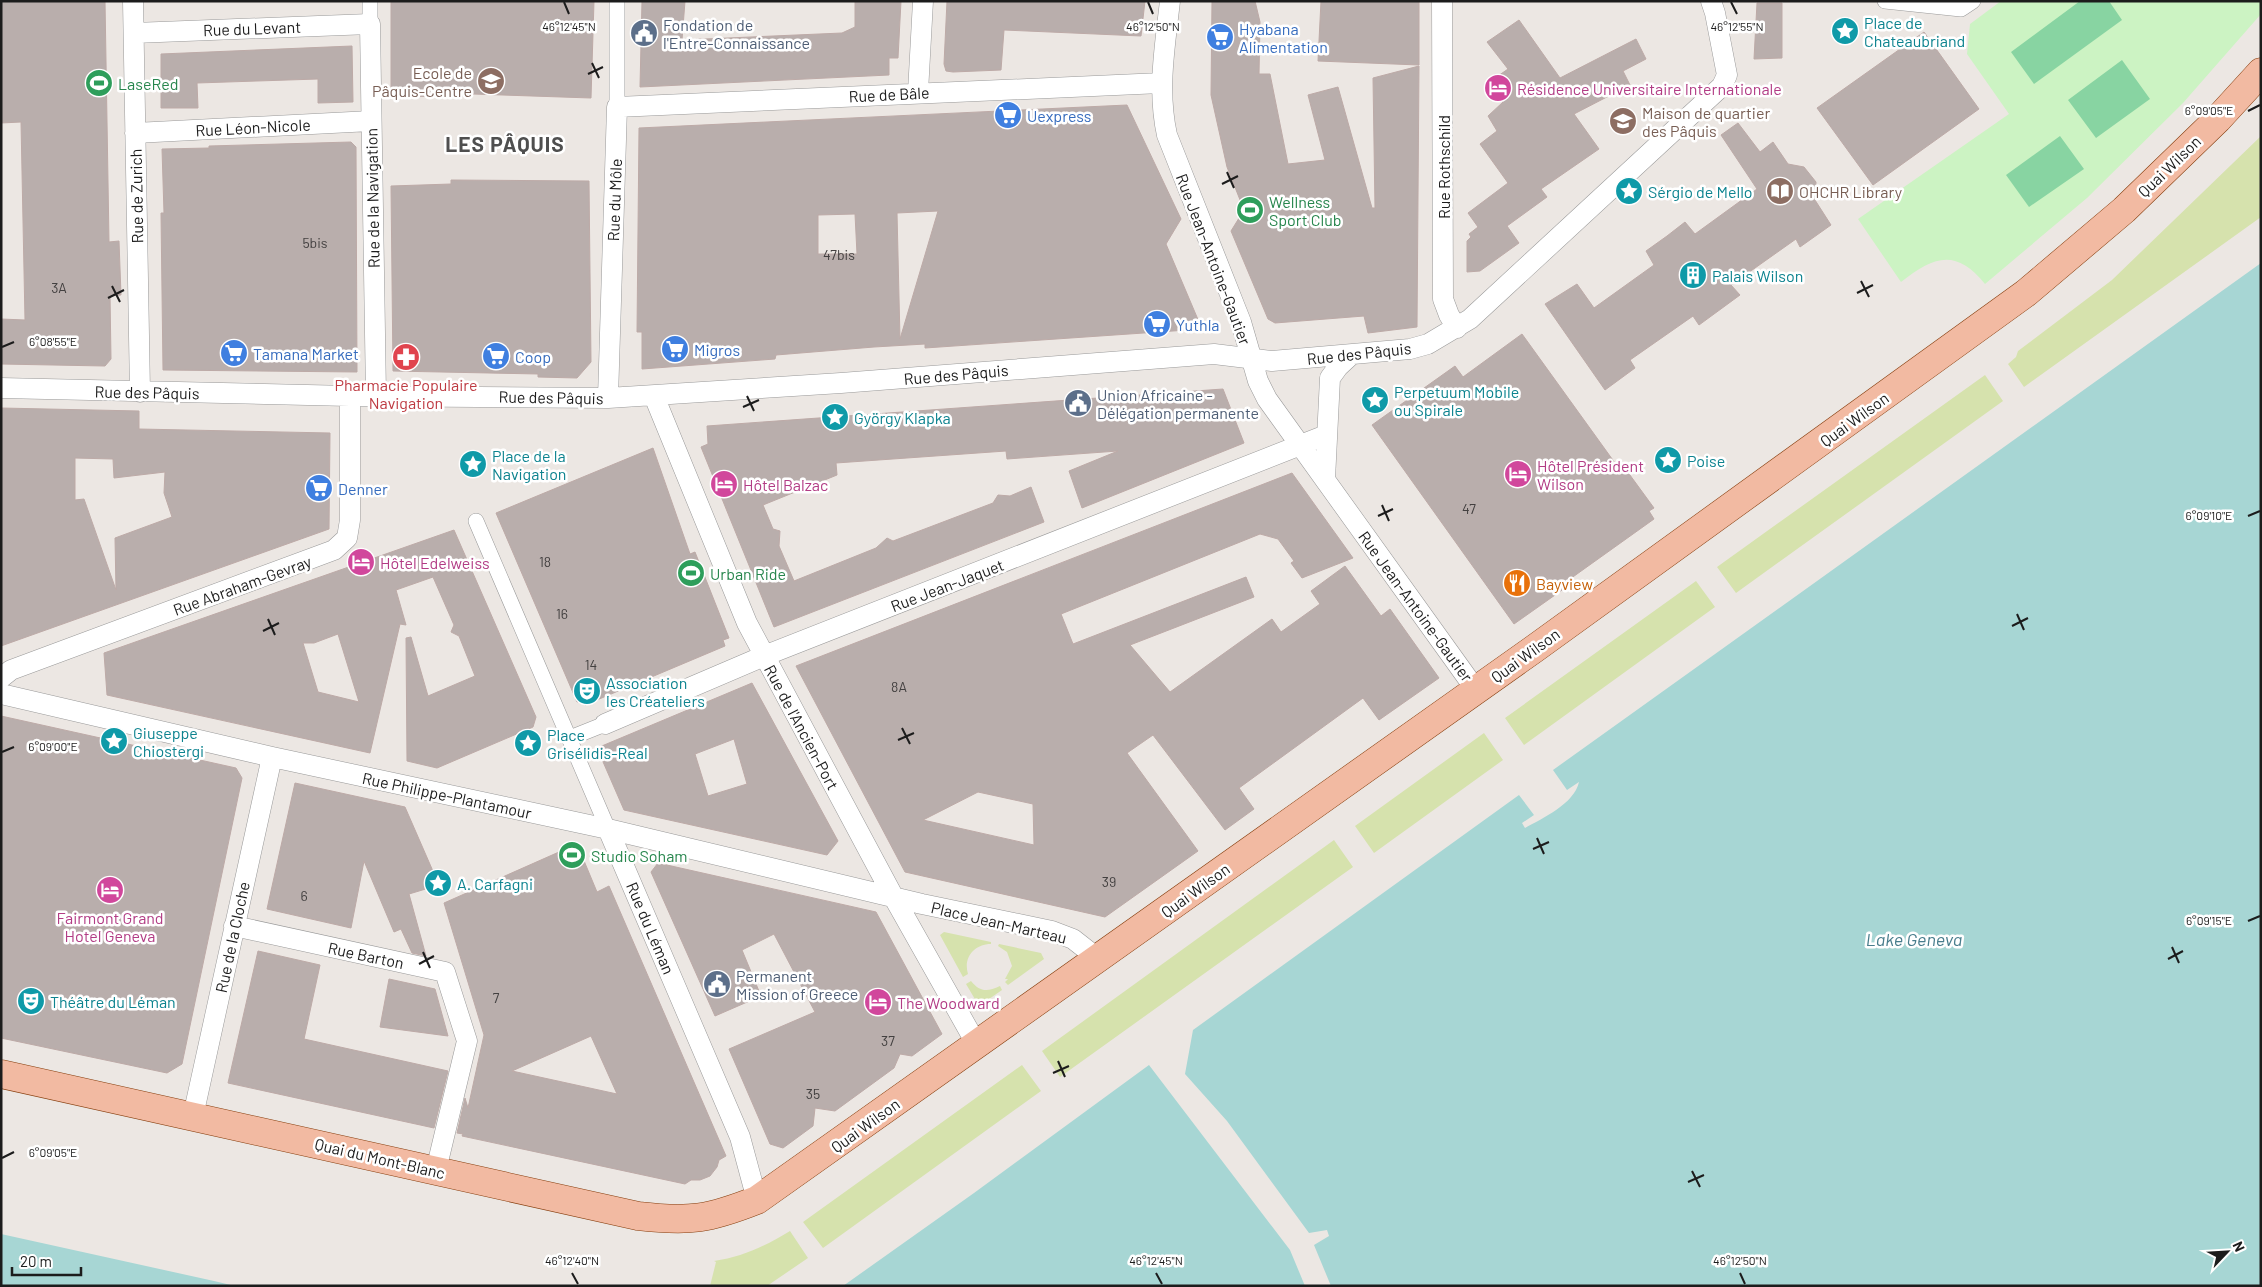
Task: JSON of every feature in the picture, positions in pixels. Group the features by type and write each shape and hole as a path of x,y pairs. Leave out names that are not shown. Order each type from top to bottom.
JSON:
{"main road":[{"name":"Quai Wilson","path":"757,1200 1096,962 2026,294 2145,190 2218,119 2261,72"},
{"name":"Quai du Mont-Blanc","path":"1,1074 638,1216 691,1220 710,1217 757,1200"}],"street":[{"name":"Rue de Zurich","path":"133,1 140,392"},
{"name":"Rue de la Navigation","path":"370,1 376,395"},
{"name":"Rue du Môle","path":"608,398 617,1"},
{"path":"918,92 923,1"},
{"name":"Rue Jean-Antoine-Gautier","path":"1170,1 1161,84 1162,111 1167,135 1242,322 1251,358 1267,399 1476,690"},
{"name":"Rue Rothschild","path":"1442,1 1443,299 1449,315 1457,328"},
{"name":"Rue des Pâquis","path":"1,388 350,396 608,398 841,383 1214,354 1272,361 1410,349 1428,344 1470,320 1725,81 1727,75 1716,13 1711,1"},
{"path":"1885,1 1960,10 1973,1"},
{"name":"Rue du Levant","path":"134,33 370,24"},
{"name":"Rue de Bâle","path":"616,106 918,92 1161,84"},
{"name":"Rue Léon-Nicole","path":"135,133 371,121"},
{"path":"1325,479 1330,378 1351,354"},
{"name":"Rue Abraham-Gevray","path":"1,678 11,670 334,550 347,538 350,520 350,396"},
{"name":"Rue de l'Ancien-Port","path":"654,396 747,623 893,896 977,1045"},
{"name":"Rue Jean-Jaquet","path":"570,738 764,656 1326,435"},
{"name":"Rue du Léman","path":"476,521 740,1137 757,1200"},
{"name":"Rue Philippe-Plantamour","path":"1,694 272,757 608,829 893,896"},
{"name":"Rue de la Cloche","path":"193,1116 272,757"},
{"name":"Place Jean-Marteau","path":"893,896 1052,931 1073,938 1087,950 1096,962"},
{"name":"Rue Barton","path":"234,926 445,972 467,1041 436,1170"}],"green space":[{"path":"2001,1 2261,1 2261,14 2183,103 2087,198 1985,284 1964,265 1944,260 1924,266 1901,282 1858,219 2009,114 1967,54 1970,24"},
{"path":"2080,1 2109,1 2122,20 2034,84 2011,52"},
{"path":"2122,60 2150,99 2096,138 2068,100"},
{"path":"2060,136 2084,169 2029,207 2006,175"},
{"path":"2261,136 2261,217 2024,387 2008,364 2016,357 2018,351 2112,280"},
{"path":"1985,375 2003,401 1736,593 1717,567"},
{"path":"1696,581 1715,607 1524,745 1505,718"},
{"path":"1484,733 1503,760 1374,853 1355,826"},
{"path":"1334,840 1353,867 1060,1077 1042,1051"},
{"path":"944,932 991,942 991,944 980,946 971,953 967,963 968,974 963,977 940,935"},
{"path":"999,944 1041,953 1044,959 1008,985 1005,982 1008,979 1005,979 1012,966 1007,952 998,946"},
{"path":"971,981 984,990 1000,986 1002,990 979,1006 966,984"},
{"path":"1022,1065 1041,1091 823,1248 803,1222"},
{"path":"790,1231 808,1258 767,1286 710,1286 716,1262 714,1261 735,1257 754,1250"}],"water":[{"name":"Lake Geneva","path":"2261,263 2261,1286 1331,1286 1314,1245 1329,1236 1327,1230 1309,1233 1227,1121 1185,1074 1193,1030 1519,795 1534,815 1522,823 1525,828 1557,810 1571,797 1579,782 1567,790 1553,770"},
{"path":"1149,1065 1290,1250 1305,1286 843,1286 974,1193"},
{"path":"1,1234 214,1281 235,1286 1,1286"}],"building":[{"path":"1,1 105,1 109,242 119,241 121,295 110,296 111,359 105,366 1,364 1,319 25,320 21,122 1,123"},
{"path":"391,1 594,1 591,98 473,94 472,97 391,96"},
{"path":"642,1 685,1 682,40 842,33 855,27 855,1 901,1 898,58 889,58 889,75 640,87"},
{"path":"947,1 1145,1 1141,36 1004,30 1001,70 953,72 946,71 944,64"},
{"path":"1212,1 1255,1 1260,22 1259,74 1270,74 1288,164 1325,160 1308,95 1338,87 1372,208 1375,208 1373,78 1419,66 1417,327 1368,333 1364,316 1275,323 1268,319 1231,231 1244,210 1227,167 1211,95"},
{"path":"1321,1 1419,1 1419,65 1318,61"},
{"path":"1757,3 1782,3 1782,58 1754,59"},
{"path":"1519,20 1560,78 1636,39 1646,59 1623,71 1630,85 1574,114 1599,149 1541,189 1547,197 1507,226 1519,243 1480,271 1467,272 1467,241 1471,237 1469,234 1478,227 1468,213 1508,183 1480,144 1497,131 1488,116 1503,102 1488,83 1508,69 1487,42"},
{"path":"1924,32 1979,109 1873,185 1817,108"},
{"path":"352,46 353,102 318,103 318,79 197,83 198,108 161,108 161,54"},
{"path":"1127,105 1181,219 1166,244 1202,329 925,348 925,344 874,347 776,355 775,359 642,369 642,332 637,332 639,128","holes":["938,211 900,339 897,213","855,214 857,254 818,254 818,215"]},
{"name":"Palais Wilson","path":"1738,123 1760,152 1773,142 1788,164 1804,167 1816,182 1815,200 1831,225 1800,247 1796,239 1731,285 1740,295 1699,325 1693,316 1630,360 1635,368 1605,390 1545,304 1577,284 1594,308 1654,265 1646,251 1685,222 1695,234 1757,189 1721,135"},
{"path":"351,142 356,147 357,372 163,370 161,213 164,213 162,149"},
{"path":"451,180 589,181 591,362 577,378 538,377 538,374 393,371 391,186 451,184"},
{"name":"Hôtel Président Wilson","path":"1522,334 1615,463 1619,460 1654,508 1649,511 1654,519 1563,584 1565,588 1514,624 1372,425 1455,366 1463,377"},
{"path":"1223,389 1244,443 1082,508 1069,471 1118,451 1007,459 1006,451 836,463 837,475 763,505 773,529 780,531 779,546 794,581 876,548 887,538 893,541 993,503 998,495 1010,496 1031,487 1044,522 774,627 701,447 708,444 707,426"},
{"path":"1,408 139,411 139,429 330,433 329,529 1,646","holes":["75,458 113,459 114,478 165,472 164,493 172,517 115,538 116,590 84,499 75,500"]},
{"path":"653,448 690,554 695,552 729,638 723,640 725,646 585,705 583,700 577,702 496,513"},
{"path":"1292,473 1353,558 1302,578 1291,563 1294,561 1278,539 1260,534 1061,614 1073,644 1246,577 1254,597 1130,645 1170,692 1272,619 1281,632 1320,604 1311,591 1345,566 1381,616 1390,609 1439,678 1379,720 1363,698 1239,788 1254,809 1225,830 1153,735 1127,753 1198,851 1105,917 905,872 796,666","holes":["978,792 1033,804 1034,845 923,820"]},
{"path":"454,530 536,717 533,727 437,768 407,761 406,638 411,637 428,696 475,676 459,636 451,632 454,625 433,577 396,590 406,625 400,624 370,753 107,695 104,653","holes":["338,634 359,702 318,692 303,643 314,643"]},
{"path":"752,683 838,841 827,855 624,810 597,748","holes":["734,739 747,784 708,796 695,754"]},
{"name":"Fairmont Grand Hotel Geneva","path":"1,716 236,768 242,778 182,1064 167,1073 1,1038"},
{"path":"295,783 405,807 439,885 409,894 426,956 412,953 401,929 394,932 364,861 351,928 267,909"},
{"path":"577,844 597,892 609,886 726,1156 719,1160 717,1167 710,1176 700,1180 691,1180 685,1184 462,1136 463,1134 457,1133 465,1098 468,1108 484,1035 444,903","holes":["591,1036 617,1094 512,1071"]},
{"path":"658,863 876,912 942,1034 912,1056 900,1054 894,1068 835,1111 815,1108 813,1126 783,1148 770,1144 729,1049 815,1012 774,934 742,950 761,996 715,1016 651,872"},
{"path":"258,951 320,965 304,1039 448,1071 434,1128 228,1083"},
{"path":"389,979 435,989 448,1036 380,1027"}],"place":[{"name":"Place de Chateaubriand","path":"1845,31"},
{"name":"Fondation de l'Entre-Connaissance","path":"644,33"},
{"name":"Hyabana Alimentation","path":"1220,37"},
{"name":"Ecole de Pâquis-Centre","path":"491,81"},
{"name":"LaseRed","path":"99,83"},
{"name":"Résidence Universitaire Internationale","path":"1498,88"},
{"name":"Uexpress","path":"1008,115"},
{"name":"Maison de quartier des Pâquis","path":"1623,121"},
{"name":"Sérgio de Mello","path":"1629,191"},
{"name":"OHCHR Library","path":"1780,191"},
{"name":"Wellness Sport Club","path":"1250,210"},
{"name":"Palais Wilson","path":"1693,275"},
{"name":"Yuthla","path":"1157,324"},
{"name":"Migros","path":"675,349"},
{"name":"Tamana Market","path":"234,353"},
{"name":"Coop","path":"496,356"},
{"name":"Pharmacie Populaire Navigation","path":"406,357"},
{"name":"Perpetuum Mobile ou Spirale","path":"1375,400"},
{"name":"Union Africaine - Délégation permanente","path":"1078,403"},
{"name":"György Klapka","path":"835,417"},
{"name":"Poise","path":"1668,460"},
{"name":"Place de la Navigation","path":"473,464"},
{"name":"Hôtel Président Wilson","path":"1518,474"},
{"name":"Hôtel Balzac","path":"724,484"},
{"name":"Denner","path":"319,488"},
{"name":"Hôtel Edelweiss","path":"361,562"},
{"name":"Urban Ride","path":"691,573"},
{"name":"Bayview","path":"1517,583"},
{"name":"Association les Créateliers","path":"587,691"},
{"name":"Giuseppe Chiostergi","path":"114,741"},
{"name":"Place Grisélidis-Real","path":"528,743"},
{"name":"Studio Soham","path":"572,855"},
{"name":"A. Carfagni","path":"438,883"},
{"name":"Fairmont Grand Hotel Geneva","path":"110,890"},
{"name":"Permanent Mission of Greece","path":"717,984"},
{"name":"Théâtre du Léman","path":"31,1001"},
{"name":"The Woodward","path":"878,1002"}],"district":[{"name":"LES PÂQUIS","path":"505,143"}]}
